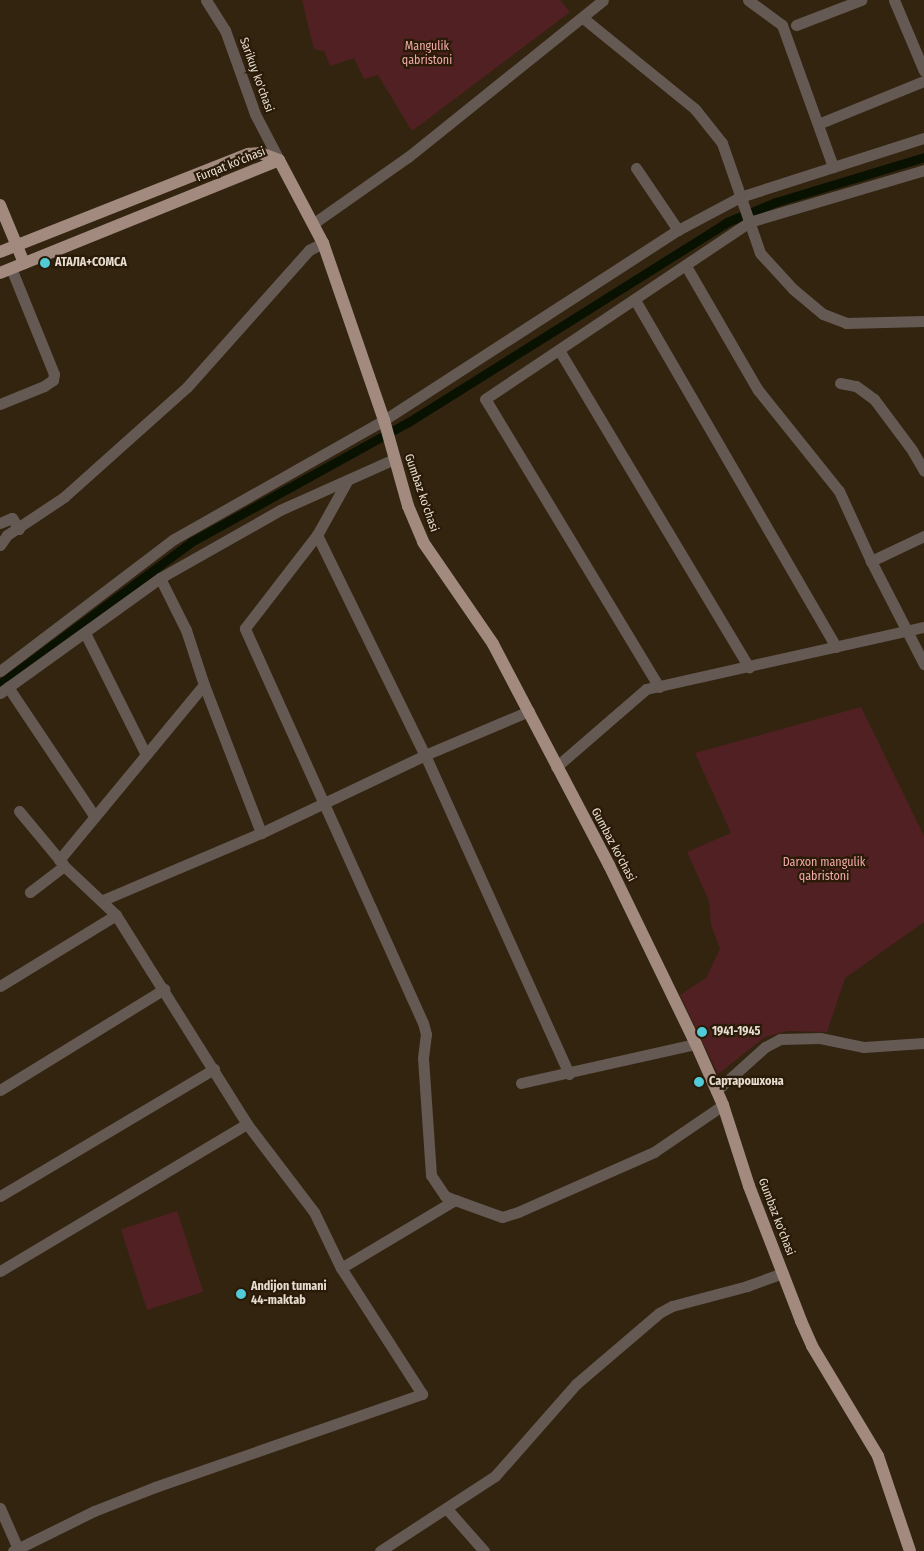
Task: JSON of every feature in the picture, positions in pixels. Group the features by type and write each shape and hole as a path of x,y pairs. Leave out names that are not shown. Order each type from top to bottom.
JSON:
{"main road":[{"name":"Furqat ko'chasi","path":"1,248 17,245 248,154 260,153 278,160"},
{"name":"Gumbaz ko'chasi","path":"278,160 314,223 323,243 384,420 394,459 423,542 493,644 608,865 696,1044 723,1105 749,1186 812,1346 878,1456 910,1551"},
{"name":"Furqat ko'chasi","path":"6,271 24,262 278,160"},
{"path":"0,205 24,262"},
{"path":"1,248 6,271"}],"street":[{"name":"Sarikuy ko'chasi","path":"206,0 224,30 255,114 278,160"},
{"path":"314,223 408,157 603,0"},
{"path":"748,0 782,25 833,167"},
{"path":"796,26 861,0"},
{"path":"894,0 924,71"},
{"path":"583,18 695,110 722,143 760,253 793,289 823,314 846,323 924,321"},
{"path":"818,124 924,81"},
{"path":"0,671 174,539 384,420 678,230 741,199 924,138"},
{"path":"636,168 678,230"},
{"path":"659,687 482,396 559,350 686,266 748,218 924,170"},
{"path":"0,545 7,535 19,529 64,497 187,387 309,250 323,243"},
{"path":"686,266 758,390 839,491 871,561 924,664"},
{"path":"0,404 44,386 52,380 54,374 6,271"},
{"path":"635,300 836,647"},
{"path":"559,350 749,667"},
{"path":"840,383 856,386 874,399 912,450 924,471"},
{"path":"95,817 4,690 160,578 280,510 332,484 347,481 394,459"},
{"path":"347,481 317,535 245,628 321,803 423,1023 426,1034 423,1058 430,1175 445,1196 502,1217 518,1212 654,1152 723,1105"},
{"path":"0,522 12,518 19,529"},
{"path":"317,535 425,755 569,1074"},
{"path":"871,561 924,536"},
{"path":"160,578 186,630 204,685 261,833"},
{"path":"556,767 646,689 924,627"},
{"path":"85,633 146,754"},
{"path":"30,892 61,863 95,817 204,685"},
{"path":"103,900 261,833 425,755 529,711"},
{"path":"0,1508 16,1550 94,1511 155,1487 422,1394 341,1268 314,1212 247,1124 164,988 116,915 103,900 61,863 18,811"},
{"path":"0,986 116,915"},
{"path":"0,1090 164,988"},
{"path":"716,1091 765,1047 780,1039 820,1038 864,1047 924,1043"},
{"path":"521,1083 569,1074 696,1044"},
{"path":"0,1196 214,1069"},
{"path":"0,1271 247,1124"},
{"path":"341,1268 455,1200"},
{"path":"380,1551 495,1476 576,1384 659,1313 672,1306 747,1286 783,1273"},
{"path":"447,1509 484,1551"}],"green space":[{"name":"Mangulik qabristoni","path":"302,0 560,0 570,12 412,131 378,75 364,79 354,58 330,66 324,51 314,49"},
{"name":"Darxon mangulik qabristoni","path":"861,707 924,836 924,922 845,978 827,1032 788,1031 765,1037 718,1074 680,995 706,978 720,949 711,925 709,901 687,852 731,833 695,753"},
{"path":"177,1211 203,1292 147,1310 121,1229"}],"waterway":[{"path":"0,684 191,542 407,423 727,222 776,202 924,157"}],"place":[{"name":"АТАЛА+СОМСА","path":"45,263"},
{"name":"1941-1945","path":"702,1032"},
{"name":"Сартарошхона","path":"699,1082"},
{"name":"Andijon tumani 44-maktab","path":"241,1294"}]}
